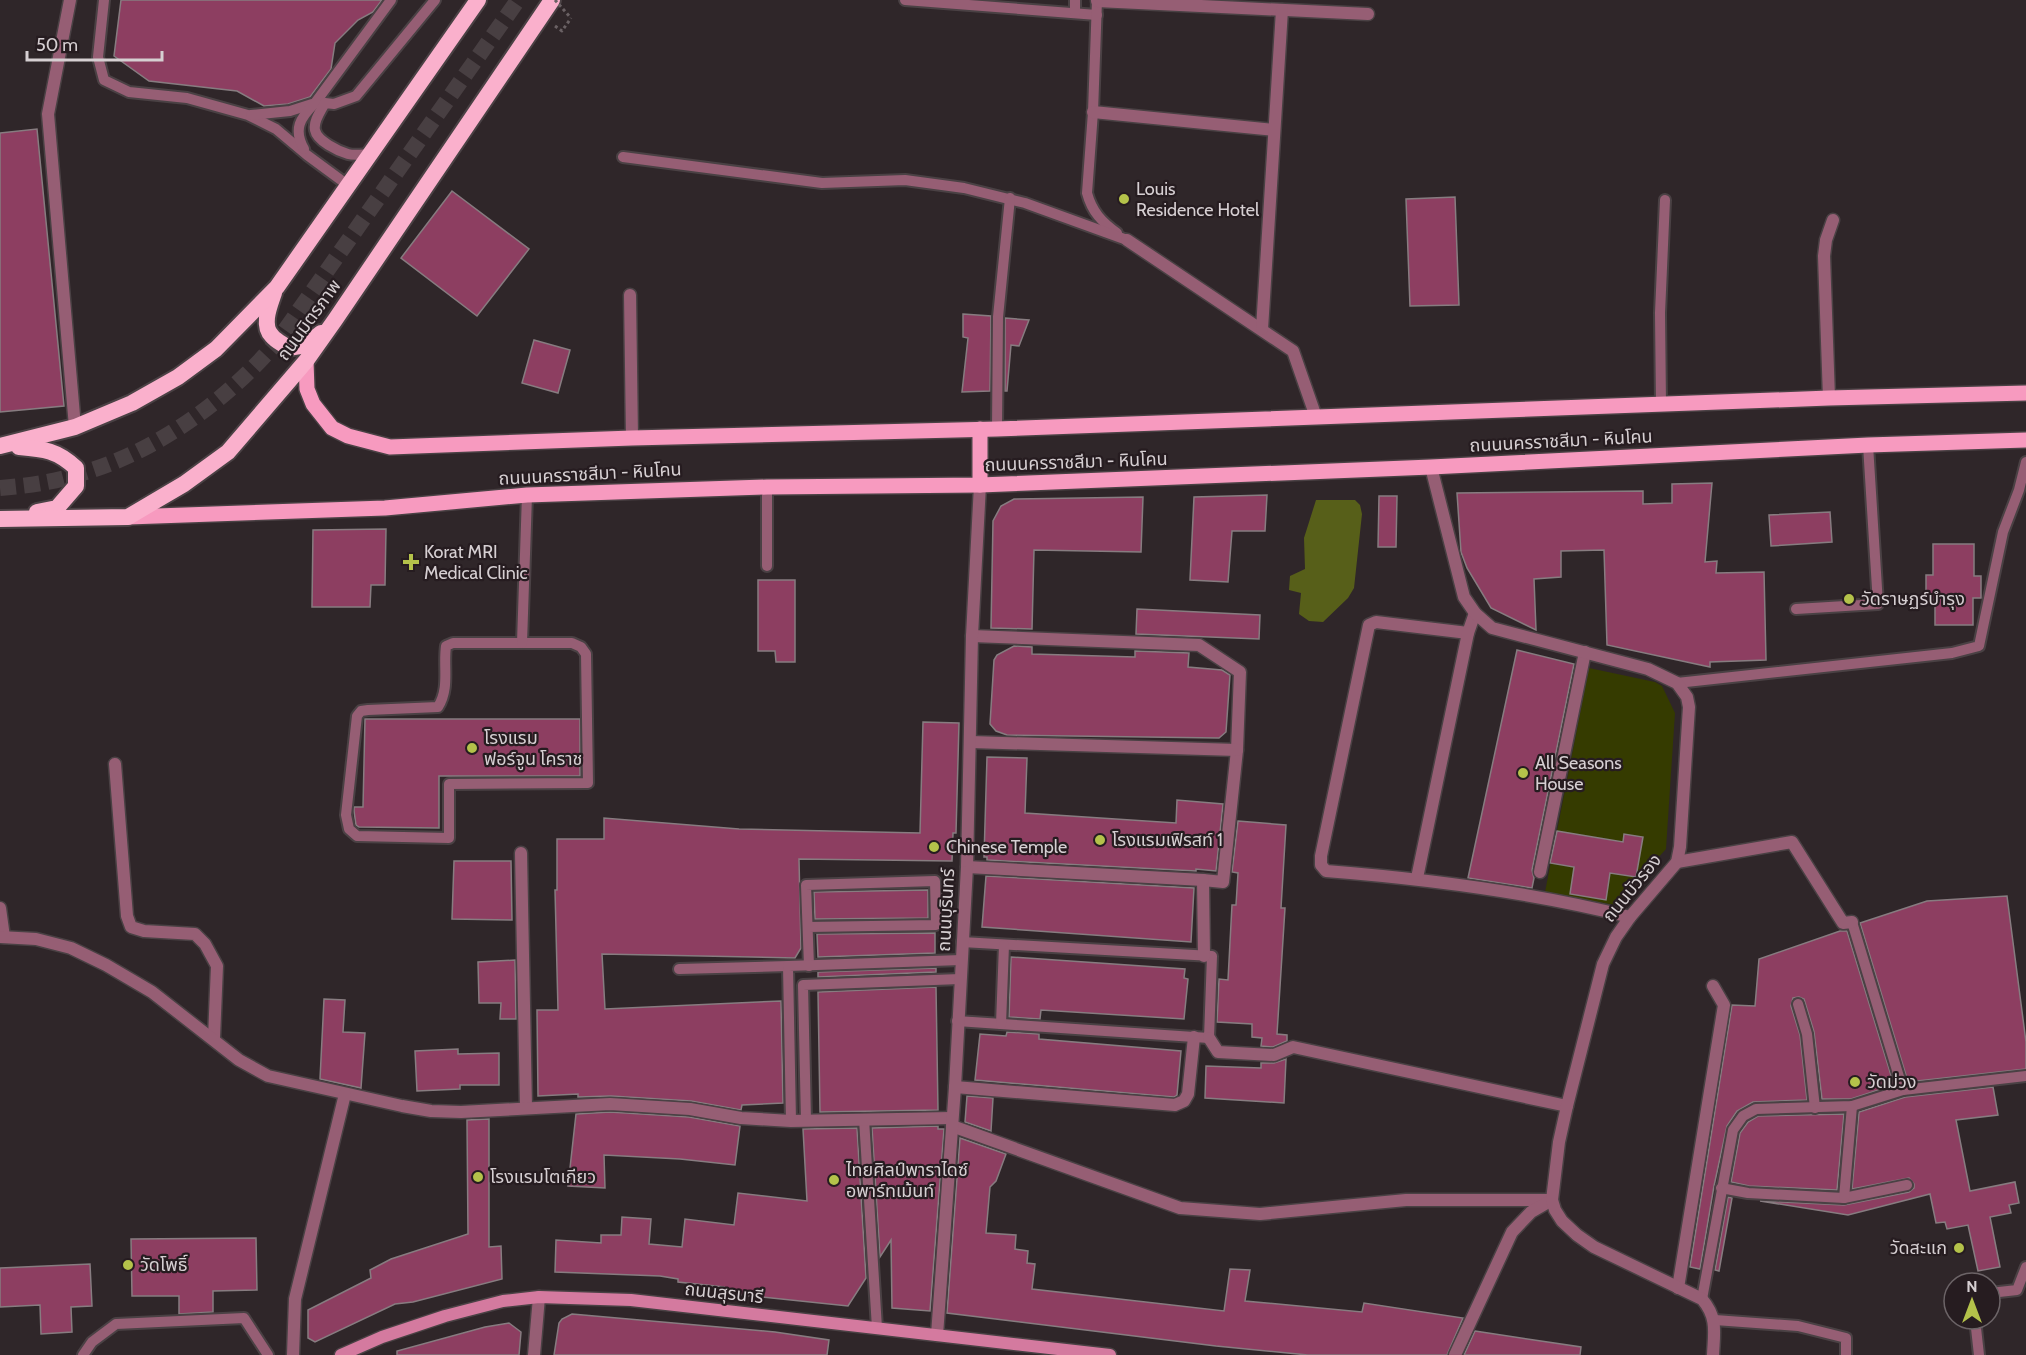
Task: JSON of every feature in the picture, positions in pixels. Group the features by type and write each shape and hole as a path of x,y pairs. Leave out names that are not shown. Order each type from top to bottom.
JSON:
{"highway":[{"path":"3,446 75,427 132,403 178,376 216,349 277,287 478,0"},
{"name":"ถนนมิตรภาพ","path":"2,519 128,517 184,484 228,452 306,361 553,0"},
{"path":"277,287 268,310 267,326 270,335 288,348 306,345 335,320"},
{"path":"2,519 57,508 76,486 76,468 63,455 43,448 3,446"}],"main road":[{"name":"ถนนนครราชสีมา - หินโคน","path":"306,361 307,389 313,404 332,428 348,436 390,447 632,438 997,429 1829,398 2026,393"},
{"path":"980,429 980,485"},
{"name":"ถนนนครราชสีมา - หินโคน","path":"128,517 385,508 527,495 767,487 980,485 2026,440"},
{"name":"ถนนสุรนารี","path":"341,1355 382,1337 445,1316 503,1301 539,1297 631,1300 1110,1355"}],"street":[{"path":"70,0 48,114 75,427"},
{"path":"1097,0 1240,3 1282,10 1325,6 1368,14"},
{"path":"1262,329 1282,10"},
{"path":"1093,112 1274,130"},
{"path":"1829,398 1824,256 1826,240 1833,220"},
{"path":"1127,240 1293,351 1316,417"},
{"path":"630,295 632,438"},
{"path":"1431,467 1464,597 1475,613 1492,628 1648,669 1677,683"},
{"name":"ถนนบุรินทร์","path":"937,1335 955,1087 967,867 972,636 980,485"},
{"path":"1417,878 1468,633 1475,613"},
{"path":"1468,633 1376,622 1369,625 1321,865 1326,871 1417,878 1594,908 1630,917"},
{"path":"967,867 1223,882 1237,750 1240,672 1199,645 972,636"},
{"path":"1540,872 1585,652"},
{"name":"ถนนบัวรอง","path":"1552,1200 1559,1142 1604,964 1616,937 1630,917 1677,862 1680,848 1689,707 1687,697 1677,683"},
{"path":"970,742 1237,750"},
{"path":"115,764 127,915 131,927 144,931 195,934 205,944 217,966 213,1038"},
{"path":"1677,862 1792,842 1843,923 1852,921"},
{"path":"521,854 526,1107"},
{"path":"1203,880 1204,956"},
{"path":"0,908 2,937 36,939 71,948 106,965 152,992 239,1060 268,1076 431,1111 461,1112 610,1104 690,1109 741,1118 791,1121 864,1119 951,1122 1180,1208 1260,1214 1406,1200 1552,1200"},
{"path":"1678,1288 1724,1005 1713,986"},
{"path":"955,1087 1175,1105 1184,1101 1188,1094 1194,1037"},
{"path":"1209,1038 1218,1052 1274,1055 1293,1047 1567,1106"},
{"path":"293,1355 295,1299 345,1094"},
{"path":"1552,1200 1562,1221 1594,1247 1702,1299 1710,1308 1715,1320 1713,1355"},
{"path":"1455,1355 1512,1232 1532,1212 1552,1200"},
{"path":"534,1355 539,1297"}],"lane":[{"path":"104,0 98,57 104,80 129,92 187,98 248,115 276,129 349,186"},
{"path":"307,155 299,142 297,128 302,117 320,103 391,0"},
{"path":"248,115 290,111 320,103 334,104 356,96 435,0"},
{"path":"905,0 1097,15"},
{"path":"1075,0 1075,13"},
{"path":"1097,0 1093,112 1086,193 1090,206 1102,222 1127,240"},
{"path":"320,103 315,122 315,131 319,138 332,147 349,154 372,154"},
{"path":"624,157 822,183 905,180 964,188 1010,198 1127,240"},
{"path":"997,429 998,317 1010,198"},
{"path":"1660,405 1660,313 1665,200"},
{"path":"1796,609 1878,604 1868,445"},
{"path":"1677,683 1952,653 1979,646 2003,531 2019,490 2026,462"},
{"path":"767,487 767,566"},
{"path":"522,643 527,495"},
{"path":"453,643 522,643 572,643 581,647 586,654 588,783 449,784 449,838 357,836 349,829 347,803 357,716 361,711 438,707 445,690 446,646 453,643"},
{"path":"808,927 936,925 935,881 806,885 808,966"},
{"path":"1852,921 1903,1090"},
{"path":"957,1021 1209,1038 1212,956 962,942"},
{"path":"1000,1024 1004,945"},
{"path":"679,969 961,960"},
{"path":"788,966 791,1121"},
{"path":"806,1121 803,985 960,979"},
{"path":"1798,1004 1807,1034 1815,1108"},
{"path":"1702,1299 1733,1130 1743,1116 1756,1109 1852,1106 1903,1090 2026,1076"},
{"path":"1844,1198 1852,1106"},
{"path":"864,1119 877,1328"},
{"path":"1721,1188 1748,1193 1844,1198 1907,1185"},
{"path":"2002,1292 2017,1290 2026,1267"},
{"path":"83,1355 92,1342 116,1324 244,1318 268,1355"},
{"path":"1715,1320 1798,1326 1846,1338 1846,1355"},
{"path":"1976,1331 1979,1355"}],"path":[{"path":"553,0 571,18 562,31 555,26"}],"shaded area":[{"path":"1316,500 1355,500 1360,505 1362,514 1354,588 1348,598 1323,622 1309,621 1299,614 1301,593 1289,590 1290,576 1305,569 1304,538"},
{"path":"1589,668 1655,682 1662,686 1675,713 1666,849 1615,905 1545,892"}],"building":[{"path":"121,0 382,0 373,12 358,20 335,43 331,69 310,97 288,104 264,106 237,91 149,81 114,56"},
{"path":"37,129 64,406 0,412 0,133"},
{"path":"452,191 529,249 477,316 401,258"},
{"path":"1455,197 1459,305 1410,306 1406,199"},
{"path":"963,314 991,316 990,391 962,392 968,338 963,337"},
{"path":"1005,318 1029,320 1019,346 1011,345 1007,391 1005,391"},
{"path":"534,340 570,350 558,393 522,383"},
{"path":"1712,483 1705,562 1717,561 1716,573 1764,572 1766,660 1710,662 1710,667 1607,645 1604,550 1561,551 1561,577 1534,579 1536,630 1491,608 1467,568 1461,552 1457,493 1643,491 1643,504 1672,503 1672,484"},
{"path":"1267,495 1265,531 1232,531 1228,582 1190,580 1194,497"},
{"path":"1379,496 1397,496 1396,547 1378,547"},
{"path":"1143,497 1141,552 1034,550 1032,629 991,628 993,521 1001,506 1014,499"},
{"path":"1830,512 1832,542 1771,546 1769,515"},
{"path":"386,529 385,585 371,585 370,607 312,607 313,530"},
{"path":"1933,544 1974,544 1974,576 1981,576 1981,598 1973,598 1973,625 1935,625 1935,600 1926,600 1926,575 1933,575"},
{"path":"758,580 795,580 795,662 776,662 775,651 758,651"},
{"path":"1137,609 1260,615 1259,639 1136,634"},
{"path":"1014,646 1032,647 1032,654 1135,657 1135,651 1189,653 1188,667 1222,670 1230,675 1226,732 1219,738 1007,735 996,731 990,724 994,660 997,655"},
{"name":"All Seasons House","path":"1517,650 1574,664 1532,870 1534,878 1532,888 1468,878"},
{"name":"โรงแรม ฟอร์จูน โคราช","path":"365,719 580,719 580,776 439,776 439,828 359,827 356,825 354,807 363,807"},
{"path":"923,722 959,723 956,833 953,833 952,861 799,859 801,948 795,958 602,954 605,1009 781,1001 783,1103 742,1105 741,1110 691,1101 611,1096 578,1097 578,1094 538,1096 537,1010 558,1010 555,890 557,890 557,839 604,839 604,818 739,829 920,833"},
{"path":"987,757 1027,758 1025,813 1176,823 1177,800 1223,804 1216,871 987,860 987,857 984,857"},
{"path":"1238,821 1286,825 1281,908 1285,908 1277,1034 1287,1035 1287,1041 1273,1047 1261,1046 1262,1038 1252,1037 1252,1024 1217,1022 1219,979 1228,980 1232,905 1236,905 1238,873 1232,872"},
{"path":"1557,831 1623,842 1624,834 1643,837 1636,877 1610,873 1606,900 1570,894 1574,867 1550,863"},
{"path":"454,861 511,861 512,920 452,919"},
{"path":"986,876 1194,888 1191,942 982,927"},
{"path":"928,890 928,918 815,919 814,892"},
{"path":"2007,896 2026,1042 2026,1069 1908,1082 1860,923 1927,901"},
{"path":"1840,931 1847,931 1894,1085 1851,1099 1822,1099 1814,1032 1804,999 1793,998 1791,1006 1800,1035 1807,1100 1753,1102 1737,1111 1727,1126 1700,1269 1690,1267 1732,1005 1755,1006 1759,959"},
{"path":"935,933 935,953 818,957 817,934"},
{"path":"1011,957 1185,969 1184,978 1188,979 1184,1019 1041,1010 1040,1019 1009,1017"},
{"path":"515,960 516,1019 500,1019 501,1003 479,1003 478,962"},
{"path":"936,968 936,972 818,977 818,972"},
{"path":"936,987 938,1110 820,1112 818,992"},
{"path":"324,999 345,1000 343,1032 365,1033 361,1088 320,1079"},
{"path":"1007,1032 1039,1034 1039,1039 1181,1051 1177,1095 1174,1097 975,1080 980,1034 1006,1036"},
{"path":"458,1049 458,1054 499,1053 499,1085 460,1085 460,1089 417,1091 415,1051"},
{"path":"1286,1059 1284,1103 1205,1098 1206,1066 1261,1068 1261,1063 1274,1063"},
{"path":"1993,1087 1998,1115 1956,1120 1970,1191 2015,1182 2019,1203 2009,1205 2011,1213 1990,1217 2000,1267 1978,1271 1968,1225 1947,1229 1945,1222 1936,1223 1930,1194 1848,1215 1760,1201 1844,1205 1909,1192 1914,1188 1914,1184 1909,1178 1852,1189 1859,1112 1905,1097"},
{"path":"967,1096 993,1098 991,1131 965,1122"},
{"path":"610,1112 689,1117 740,1126 735,1165 604,1155 605,1188 568,1186 576,1114"},
{"path":"1844,1114 1837,1190 1749,1186 1731,1182 1740,1133 1748,1122 1758,1116"},
{"path":"489,1119 489,1247 501,1246 502,1279 413,1302 395,1304 315,1342 308,1338 308,1310 371,1278 370,1270 391,1259 468,1234 467,1120"},
{"path":"938,1126 938,1129 944,1129 930,1311 892,1308 891,1240 880,1257 872,1128"},
{"path":"857,1128 866,1278 848,1306 723,1293 724,1287 678,1282 678,1279 660,1276 555,1272 556,1240 601,1243 601,1235 621,1235 622,1217 651,1219 649,1244 682,1247 685,1219 734,1225 738,1193 807,1201 803,1129"},
{"path":"960,1138 1006,1154 996,1181 990,1187 986,1233 1016,1235 1015,1249 1028,1251 1027,1263 1035,1264 1032,1289 1224,1311 1230,1269 1250,1270 1245,1301 1362,1312 1364,1303 1463,1318 1447,1355 1308,1355 947,1313"},
{"path":"1728,1197 1732,1198 1719,1271 1715,1270"},
{"path":"256,1238 257,1290 213,1291 213,1312 179,1314 179,1296 132,1296 131,1239"},
{"path":"90,1264 92,1306 71,1307 72,1332 41,1334 40,1305 0,1307 0,1268"},
{"path":"572,1314 775,1332 829,1340 827,1355 554,1355 559,1323"},
{"path":"509,1323 521,1332 519,1355 397,1355 397,1351 485,1327"},
{"path":"1475,1331 1581,1347 1580,1355 1464,1355"}],"tunnel":[{"path":"0,488 63,478 102,467 130,455 184,424 233,387 276,343 518,0"}],"place":[{"name":"Louis Residence Hotel","path":"1124,199"},
{"name":"Korat MRI Medical Clinic","path":"411,562"},
{"name":"วัดราษฏร์บำรุง","path":"1849,599"},
{"name":"โรงแรม ฟอร์จูน โคราช","path":"472,748"},
{"name":"All Seasons House","path":"1523,773"},
{"name":"โรงแรมเฟิรสท์ 1","path":"1100,840"},
{"name":"Chinese Temple","path":"934,847"},
{"name":"วัดม่วง","path":"1855,1082"},
{"name":"โรงแรมโตเกียว","path":"478,1177"},
{"name":"ไทยศิลป์พาราไดซ์ อพาร์ทเม้นท์","path":"834,1180"},
{"name":"วัดสะแก","path":"1959,1248"},
{"name":"วัดโพธิ์","path":"128,1265"}]}
